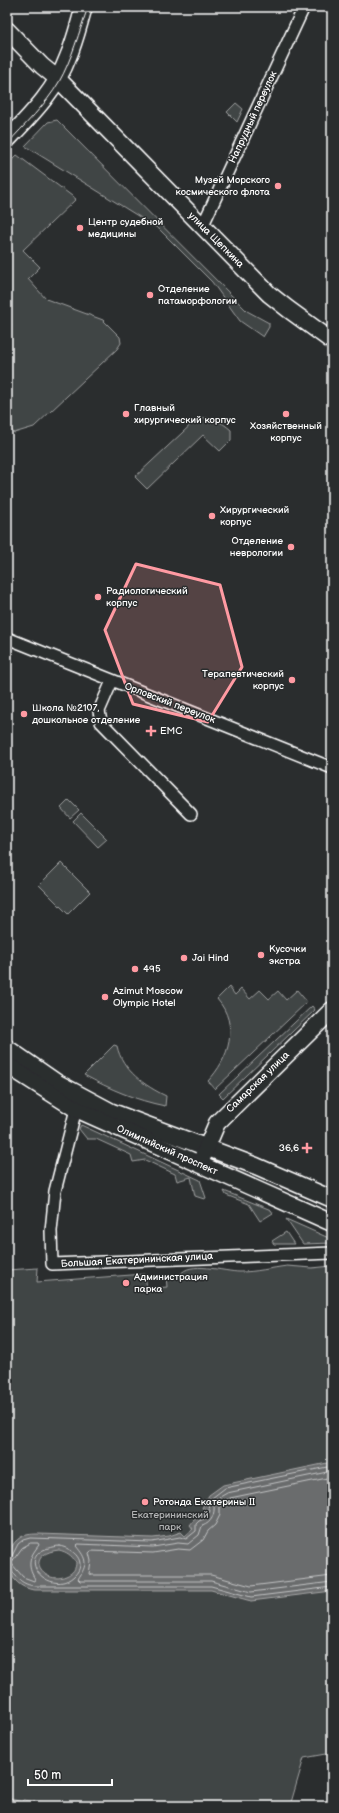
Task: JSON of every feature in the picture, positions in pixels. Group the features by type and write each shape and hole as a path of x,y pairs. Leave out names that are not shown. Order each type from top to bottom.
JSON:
{"street":[{"path":"7,140 44,100 58,78 68,57 84,7"},
{"name":"Напрудный переулок","path":"202,226 304,7"},
{"name":"улица Щепкина","path":"7,30 42,66 58,78 269,294 332,341"},
{"name":"Орловский переулок","path":"7,638 332,768"},
{"path":"112,681 99,711 101,722 191,814"},
{"name":"Самарская улица","path":"200,1165 206,1146 217,1123 332,1010"},
{"name":"Олимпийский проспект","path":"7,1048 56,1082 112,1112 134,1122 206,1146 332,1199"},
{"name":"Олимпийский проспект","path":"7,1065 76,1108 332,1223"},
{"name":"Большая Екатерининская улица","path":"76,1108 55,1191 51,1231 52,1264 332,1252"}],"highlighted area":[{"path":"136,564 220,585 242,667 208,722 133,704 105,630"}],"green space":[{"path":"236,103 243,109 237,122 227,112"},
{"path":"57,120 247,311 269,323 269,327 263,337 240,321 212,282 159,229 25,146 48,122"},
{"path":"17,155 76,199 23,250 40,267 28,279 46,299 103,320 120,337 121,343 117,349 34,427 14,433 7,425 7,337 11,324 7,319 7,165"},
{"path":"198,418 212,419 223,424 231,430 231,440 220,451 203,435 147,489 135,477"},
{"path":"69,800 79,810 70,818 61,808"},
{"path":"81,813 107,839 98,847 73,821"},
{"path":"61,863 90,892 68,914 39,885"},
{"path":"229,987 235,995 241,989 250,999 260,990 269,999 278,991 286,1000 297,990 307,1002 215,1089 208,1081 222,1063 229,1042 230,1031 224,1009 217,999"},
{"path":"312,1006 315,1010 223,1098 219,1094"},
{"path":"114,1045 117,1046 124,1063 129,1070 150,1087 166,1096 165,1106 143,1101 123,1094 84,1075"},
{"path":"81,1125 200,1180 206,1198 204,1199 195,1196 191,1177 177,1181 175,1174 145,1160 133,1162 131,1155 96,1139 87,1139 79,1129"},
{"path":"224,1191 271,1210 273,1213 260,1221 249,1204 226,1195"},
{"path":"286,1219 331,1239 332,1243 303,1244"},
{"path":"286,1232 294,1244 274,1244 272,1241"},
{"name":"Екатерининский парк","path":"287,1266 312,1268 332,1266 332,1753 304,1758 290,1806 71,1806 23,1800 22,1802 7,1798 7,1270 38,1268 37,1282 145,1274 147,1289 167,1287 166,1276 180,1275 191,1268 199,1267 240,1272 258,1271"}],"water":[{"path":"332,1462 332,1591 251,1601 211,1590 35,1590 25,1587 17,1582 12,1575 8,1559 10,1550 14,1543 21,1537 30,1534 153,1538 169,1536 181,1532 185,1536 193,1529 190,1525 198,1515 202,1517 206,1510 202,1508 209,1495 223,1485","holes":["59,1550 69,1554 76,1562 74,1570 71,1574 66,1576 58,1578 50,1577 40,1568 39,1563 41,1557 48,1553"]}],"tram line":[{"path":"7,144 41,107 59,82 72,55 88,7"}],"place":[{"name":"Музей Морского космического флота","path":"278,186"},
{"name":"Центр судебной медицины","path":"80,228"},
{"name":"Отделение патаморфологии","path":"150,295"},
{"name":"Главный хирургический корпус","path":"126,414"},
{"name":"Хозяйственный корпус","path":"286,414"},
{"name":"Хирургический корпус","path":"212,516"},
{"name":"Отделение неврологии","path":"291,547"},
{"name":"Радиологический корпус","path":"98,597"},
{"name":"Терапевтический корпус","path":"292,680"},
{"name":"Школа №2107, дошкольное отделение","path":"24,714"},
{"name":"EMC","path":"151,731"},
{"name":"Кусочки экстра","path":"261,955"},
{"name":"Jai Hind","path":"184,958"},
{"name":"495","path":"135,969"},
{"name":"Azimut Moscow Olympic Hotel","path":"105,997"},
{"name":"36,6","path":"307,1148"},
{"name":"Администрация парка","path":"126,1283"},
{"name":"Ротонда Екатерины II","path":"145,1502"}]}
